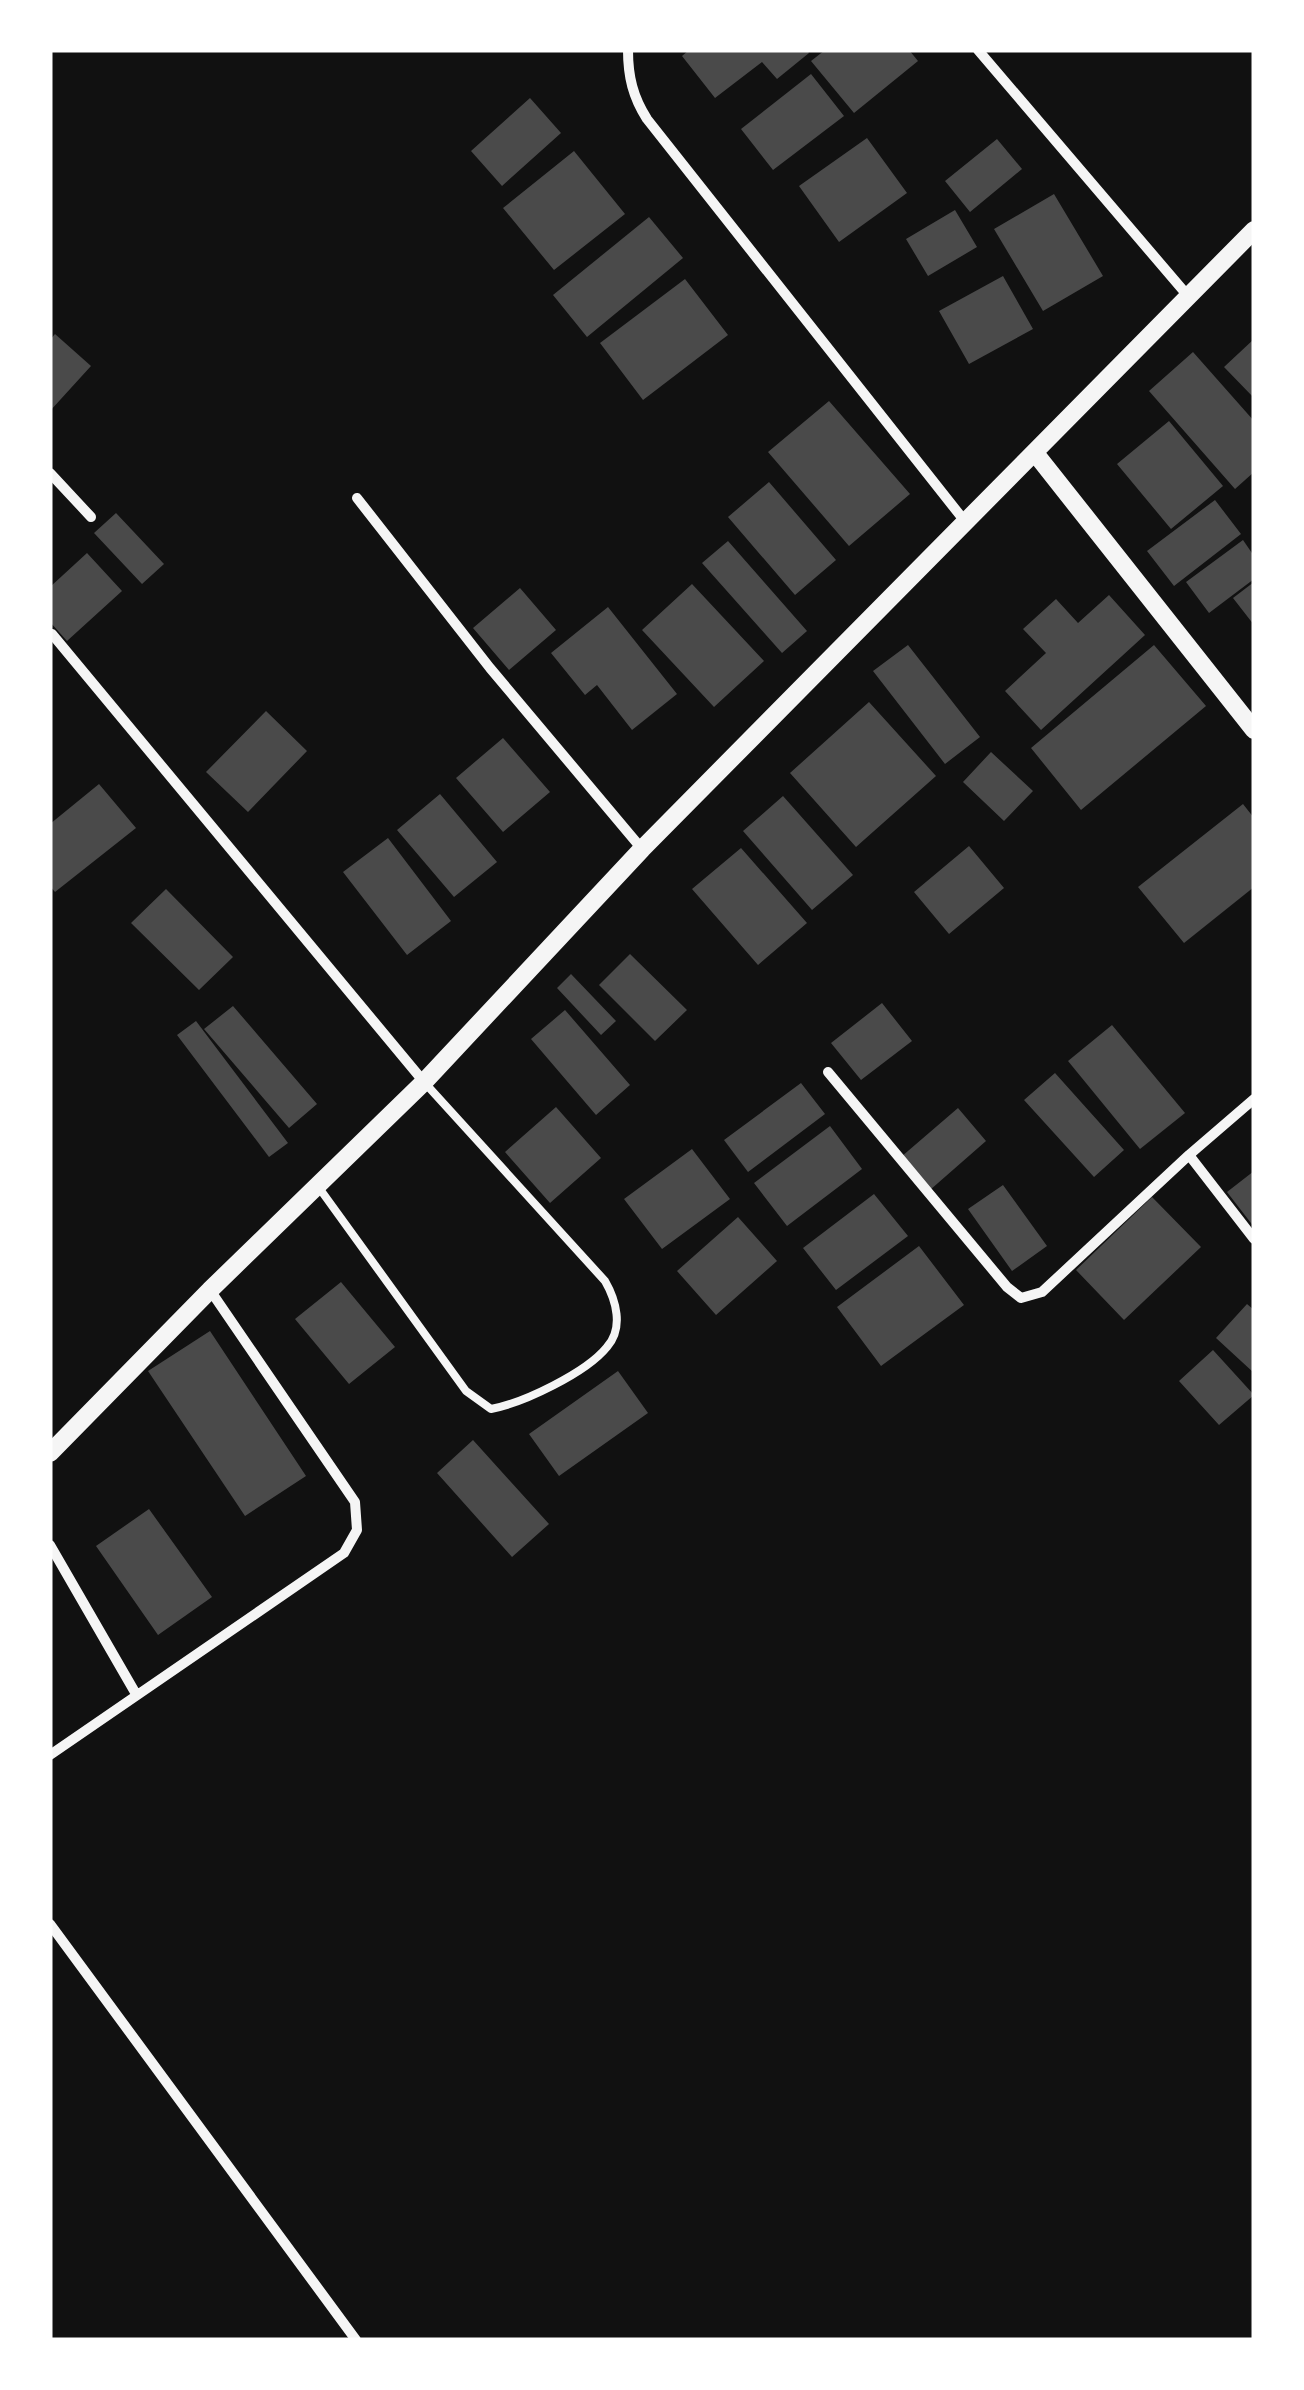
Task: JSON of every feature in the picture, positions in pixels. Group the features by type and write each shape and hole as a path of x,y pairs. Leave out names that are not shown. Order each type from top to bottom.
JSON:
{"street":[{"path":"628,50 630,83 647,119 967,524"},
{"path":"978,50 1188,296"},
{"path":"50,1453 210,1290 424,1082 642,850 1254,230"},
{"path":"1035,453 1254,730"},
{"path":"50,473 91,517"},
{"path":"357,498 490,668 642,850"},
{"path":"52,634 424,1082"},
{"path":"828,1072 1011,1292 1021,1298 1042,1292 1189,1154 1254,1099"},
{"path":"1189,1154 1254,1239"},
{"path":"50,1755 344,1554 357,1530 354,1502 210,1290"},
{"path":"50,1544 136,1694"},
{"path":"50,1924 356,2340"}],"lane":[{"path":"316,1185 466,1390 491,1409 516,1404 550,1387 607,1348 616,1325 616,1310 605,1281 424,1082"}],"building":[{"path":"689,50 809,53 777,79 762,62 715,98 682,56"},
{"path":"825,50 909,50 918,61 854,113 811,61"},
{"path":"811,74 844,116 773,170 741,129"},
{"path":"530,98 561,133 502,186 471,151"},
{"path":"867,138 907,193 839,242 799,186"},
{"path":"997,139 1022,169 970,212 945,181"},
{"path":"574,151 625,214 554,270 503,208"},
{"path":"1054,194 1103,276 1043,311 994,229"},
{"path":"955,210 977,247 928,276 906,239"},
{"path":"649,217 683,258 587,337 553,295"},
{"path":"1003,276 1033,329 969,364 939,311"},
{"path":"685,279 728,335 643,400 600,343"},
{"path":"55,334 91,366 50,411 50,340"},
{"path":"1254,339 1254,398 1224,367"},
{"path":"1193,352 1254,421 1254,472 1235,489 1149,391"},
{"path":"829,401 910,494 849,546 768,452"},
{"path":"1169,421 1223,486 1171,529 1117,464"},
{"path":"769,482 836,560 795,595 728,517"},
{"path":"1215,500 1241,534 1174,586 1147,551"},
{"path":"116,513 164,564 142,584 94,533"},
{"path":"1243,540 1254,556 1254,579 1209,613 1186,582"},
{"path":"728,541 807,631 782,653 702,563"},
{"path":"87,553 122,591 67,641 50,622 50,587"},
{"path":"1254,582 1254,625 1233,598"},
{"path":"692,584 764,661 714,707 642,630"},
{"path":"520,588 556,630 509,670 473,628"},
{"path":"1109,595 1145,635 1041,730 1005,691 1046,653 1023,629 1056,599 1078,623"},
{"path":"608,607 677,694 632,730 597,685 585,695 551,653"},
{"path":"908,645 980,737 945,764 873,671"},
{"path":"1154,645 1206,706 1081,810 1031,748"},
{"path":"869,702 936,776 856,847 790,773"},
{"path":"266,711 307,751 248,812 206,772"},
{"path":"503,738 550,792 503,832 456,778"},
{"path":"991,752 1033,791 1004,821 963,782"},
{"path":"99,784 136,828 55,892 50,886 50,824"},
{"path":"440,794 497,862 454,897 397,830"},
{"path":"783,796 853,875 812,910 743,831"},
{"path":"1243,804 1254,818 1254,887 1184,943 1138,887"},
{"path":"388,838 451,921 407,955 343,872"},
{"path":"969,846 1004,888 949,934 914,892"},
{"path":"741,848 807,923 758,965 692,889"},
{"path":"166,889 233,957 199,990 131,923"},
{"path":"630,954 687,1010 655,1041 599,985"},
{"path":"571,974 616,1021 601,1035 557,988"},
{"path":"882,1003 912,1041 861,1080 831,1043"},
{"path":"233,1006 317,1104 289,1128 204,1029"},
{"path":"565,1010 630,1085 596,1115 531,1039"},
{"path":"196,1021 288,1143 269,1157 177,1035"},
{"path":"1112,1025 1185,1113 1140,1149 1068,1061"},
{"path":"1055,1073 1124,1150 1094,1177 1024,1100"},
{"path":"801,1083 825,1114 748,1172 724,1140"},
{"path":"556,1107 601,1158 550,1203 505,1152"},
{"path":"958,1108 986,1141 930,1190 901,1157"},
{"path":"830,1126 862,1169 787,1226 754,1183"},
{"path":"692,1149 730,1199 662,1249 624,1199"},
{"path":"1254,1171 1254,1227 1227,1192"},
{"path":"1003,1185 1047,1246 1012,1271 968,1209"},
{"path":"874,1194 908,1236 836,1290 803,1248"},
{"path":"1152,1197 1201,1247 1124,1320 1076,1270"},
{"path":"738,1217 777,1261 716,1315 677,1271"},
{"path":"919,1246 964,1305 881,1366 837,1307"},
{"path":"341,1282 395,1347 349,1384 295,1319"},
{"path":"1247,1304 1254,1310 1254,1373 1216,1338"},
{"path":"210,1331 306,1476 245,1516 148,1371"},
{"path":"1213,1350 1254,1395 1219,1425 1179,1381"},
{"path":"618,1371 648,1413 559,1476 529,1434"},
{"path":"473,1440 549,1524 512,1557 437,1473"},
{"path":"149,1509 212,1597 158,1635 96,1546"}]}
